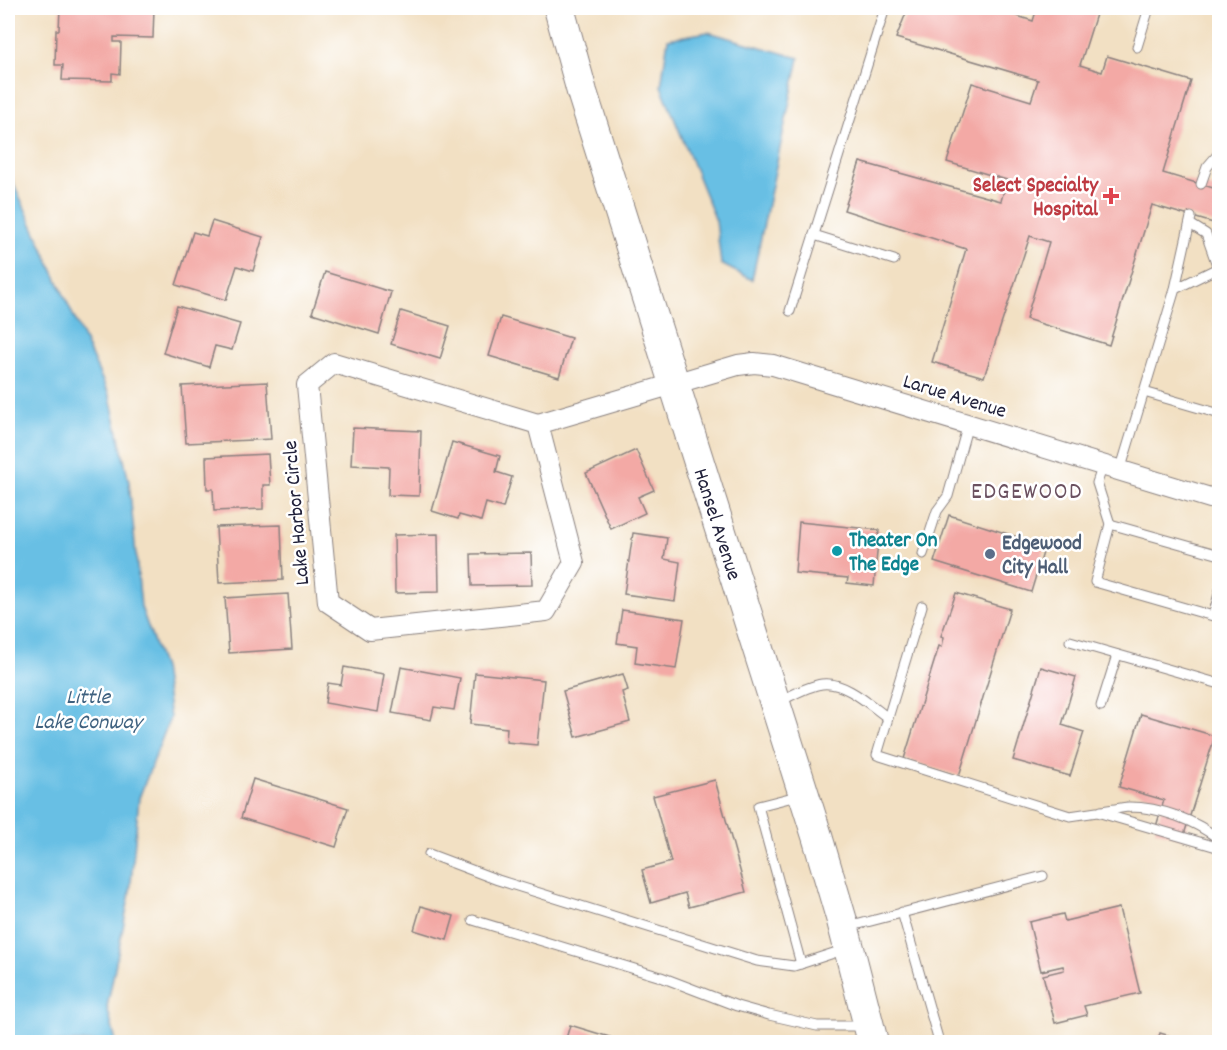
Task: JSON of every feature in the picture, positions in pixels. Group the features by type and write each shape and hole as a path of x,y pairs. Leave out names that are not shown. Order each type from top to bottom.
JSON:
{"main road":[{"name":"Hansel Avenue","path":"559,8 582,92 804,794 871,1034"}],"street":[{"name":"Lake Harbor Circle","path":"334,363 538,424 574,563 546,611 370,630 328,602 307,385 334,363"},
{"name":"Larue Avenue","path":"538,424 738,365 754,363 772,365 1220,501"}],"lane":[{"path":"790,310 885,8"},
{"path":"1137,47 1149,8"},
{"path":"1202,184 1206,166 1220,152"},
{"path":"1175,289 1219,268 1206,234 1191,220 1175,289 1144,392 1111,468 1097,483 1110,524 1095,582 1213,616 1220,590"},
{"path":"814,235 894,260"},
{"path":"1144,392 1220,414"},
{"path":"922,554 937,511 948,496 968,424"},
{"path":"1110,524 1220,555"},
{"path":"922,606 877,755 1070,816 1129,807 1156,810 1198,824 1220,840"},
{"path":"1070,641 1220,684"},
{"path":"1101,706 1117,655"},
{"path":"775,702 822,684 839,687 852,693 888,718"},
{"path":"801,964 758,806 804,794"},
{"path":"1097,812 1220,848"},
{"path":"429,854 498,880 757,962 794,966 902,912 1043,876"},
{"path":"902,912 939,1042"},
{"path":"473,920 661,977 737,1006 818,1026 871,1034"}],"water":[{"path":"708,32 799,58 752,280 721,264 716,221 661,86 668,39"},
{"name":"Little Lake Conway","path":"8,171 110,397 129,482 141,607 163,668 170,718 139,798 130,893 107,1007 116,1042 8,1042"}],"building":[{"path":"60,8 154,8 153,38 114,37 114,42 121,42 120,74 112,73 112,81 62,80 63,65 55,65 56,30 59,30"},
{"name":"Select Specialty Hospital","path":"908,8 991,8 1033,21 1037,8 1098,8 1080,65 1102,72 1107,56 1191,81 1163,173 1220,190 1220,225 1152,205 1109,345 1026,319 1049,242 1030,236 984,377 932,362 966,249 844,210 860,162 1001,201 1007,180 947,162 972,83 1031,101 1038,80 896,38"},
{"path":"212,221 263,237 253,271 237,266 226,300 176,285 193,232 207,236"},
{"path":"325,272 391,292 379,334 312,313"},
{"path":"177,306 240,324 232,350 215,346 209,367 163,353"},
{"path":"401,311 450,326 440,359 391,344"},
{"path":"501,317 571,338 559,377 489,356"},
{"path":"267,382 271,439 186,443 182,386"},
{"path":"353,428 421,431 419,496 388,495 389,467 351,465"},
{"path":"452,442 500,456 496,472 512,477 503,508 486,503 481,521 459,515 458,519 432,511"},
{"path":"636,450 654,490 638,497 645,513 611,529 586,473"},
{"path":"268,454 270,485 263,485 263,509 214,511 213,489 207,489 206,457"},
{"name":"Edgewood City Hall","path":"949,515 1045,546 1031,592 934,562"},
{"name":"Theater On The Edge","path":"799,522 879,530 874,586 847,583 848,578 795,573"},
{"path":"281,525 283,580 219,583 216,527"},
{"path":"633,533 667,538 664,559 680,562 675,601 624,594"},
{"path":"438,534 439,592 395,593 394,535"},
{"path":"531,553 532,585 472,586 471,554"},
{"path":"956,593 1010,609 959,776 904,759 939,646 942,647 944,637 941,636"},
{"path":"288,594 292,649 229,653 225,598"},
{"path":"622,610 684,619 676,669 635,663 637,646 617,643"},
{"path":"344,667 384,674 378,712 325,703 328,683 341,685"},
{"path":"401,667 460,678 454,710 434,707 431,720 392,713"},
{"path":"1041,667 1076,677 1062,725 1084,732 1070,776 1013,760"},
{"path":"475,673 544,680 537,745 506,742 507,728 470,724"},
{"path":"623,674 628,690 622,692 630,722 576,737 563,691"},
{"path":"1141,714 1215,736 1183,838 1155,830 1164,800 1119,787"},
{"path":"253,779 348,808 336,847 241,818"},
{"path":"715,780 746,892 689,907 685,893 651,903 642,870 671,862 653,796"},
{"path":"421,906 454,916 447,940 414,930"},
{"path":"1119,908 1140,993 1084,1006 1087,1015 1055,1023 1043,975 1064,970 1063,966 1041,971 1029,922 1063,914 1065,921"},
{"path":"570,1025 626,1042 565,1042"},
{"path":"1160,1033 1191,1042 1157,1042"}],"place":[{"name":"Select Specialty Hospital","path":"1111,196"},
{"name":"Theater On The Edge","path":"837,551"},
{"name":"Edgewood City Hall","path":"990,554"}],"district":[{"name":"EDGEWOOD","path":"1027,490"}]}
